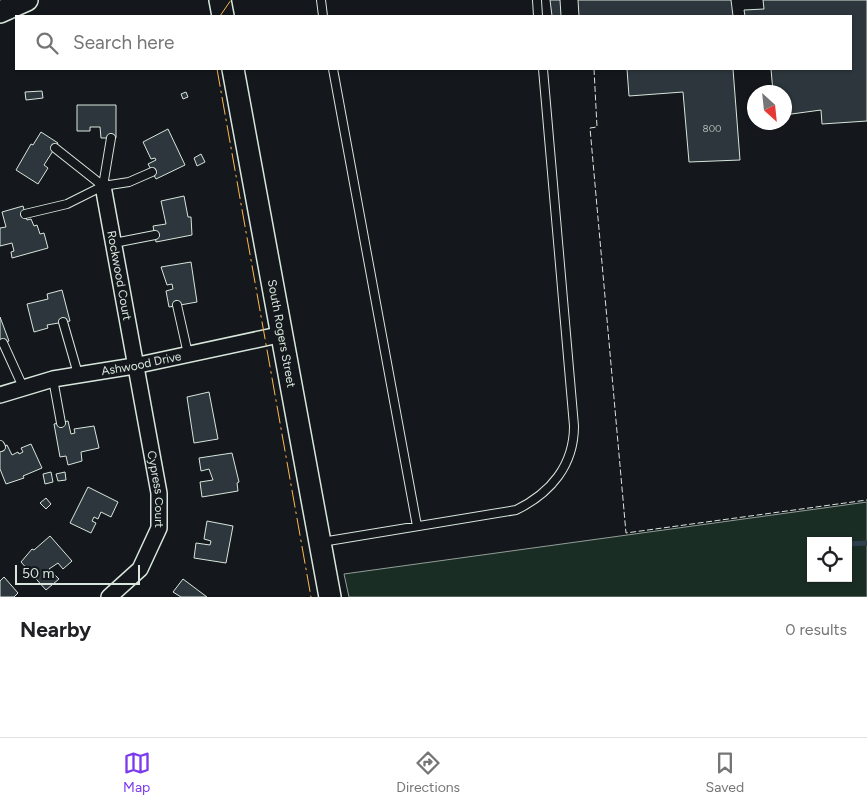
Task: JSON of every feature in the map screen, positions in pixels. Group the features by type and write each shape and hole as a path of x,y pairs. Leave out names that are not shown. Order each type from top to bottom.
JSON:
{"street":[{"path":"0,12 27,0"},
{"path":"220,0 223,15"},
{"name":"South Rogers Street","path":"233,70 322,542 330,597"},
{"name":"Rockwood Court","path":"104,186 134,366"},
{"name":"Ashwood Drive","path":"0,395 54,379 134,366 283,334"},
{"name":"Cypress Court","path":"109,597 140,568 159,528 159,493 134,366"}],"lane":[{"path":"321,0 323,15"},
{"path":"536,0 538,15"},
{"path":"333,70 417,526"},
{"path":"322,542 506,512 527,505 551,486 566,464 572,451 574,426 542,70"},
{"path":"104,186 111,138"},
{"path":"55,148 104,186"},
{"path":"25,214 67,204 104,186 129,182 152,172"},
{"path":"114,243 154,235"},
{"path":"177,306 188,354"},
{"path":"63,322 78,374"},
{"path":"3,343 23,387"},
{"path":"54,379 61,423"}],"green space":[{"path":"867,502 867,597 349,597 344,574"}],"building":[{"path":"550,0 560,0 561,15 552,15"},
{"path":"578,0 731,0 733,15 579,15"},
{"path":"763,0 867,0 867,121 822,124 821,110 792,114 792,85 772,85 771,70 852,70 852,15 745,15 744,10 764,9"},
{"path":"627,70 733,70 740,160 689,162 683,92 629,96"},
{"path":"42,91 43,98 26,100 25,92"},
{"path":"186,92 188,97 183,99 181,94"},
{"path":"77,105 116,105 116,138 101,138 100,127 90,127 90,131 77,131"},
{"path":"168,129 185,165 156,179 148,164 156,160 155,158 151,159 143,142"},
{"path":"41,132 58,143 44,165 48,168 38,184 16,170 31,144 33,145"},
{"path":"201,154 205,162 197,166 194,158"},
{"path":"184,196 188,217 191,217 192,235 156,242 153,226 166,224 161,201"},
{"path":"23,206 27,220 31,219 34,226 37,225 40,234 44,233 48,248 12,258 11,252 14,251 12,243 0,246 0,228 6,227 2,212"},
{"path":"191,262 197,302 169,307 166,291 173,289 172,284 167,285 161,267"},
{"path":"62,290 70,321 47,325 48,328 34,332 27,304 48,299 47,294"},
{"path":"0,317 9,341 0,344"},
{"path":"209,392 218,439 194,443 187,397"},
{"path":"68,421 71,434 75,433 74,429 94,426 99,448 81,452 82,461 68,465 66,456 60,457 54,424"},
{"path":"31,444 42,468 23,476 24,478 6,484 0,469 0,448 7,445 12,455 23,452 21,448"},
{"path":"232,453 239,482 237,483 238,491 202,497 200,482 213,480 209,469 201,471 199,458"},
{"path":"51,472 53,482 45,484 43,474"},
{"path":"65,472 66,480 58,481 56,474"},
{"path":"88,487 118,502 111,517 101,512 98,519 94,517 92,521 96,523 91,533 70,523"},
{"path":"46,498 51,504 46,509 40,503"},
{"path":"207,521 233,526 226,563 194,558 196,543 210,545 211,541 204,539"},
{"path":"50,536 72,561 63,569 58,563 49,569 59,579 46,590 21,562 32,549 34,550"},
{"path":"4,577 18,593 14,597 0,597 0,581"},
{"path":"183,579 207,597 181,597 173,592"}],"waterway":[{"path":"852,544 867,543"}],"fence":[{"path":"594,70 597,127 590,128 626,533 867,500"}],"power":[{"path":"221,15 231,0"},
{"path":"217,70 311,597"}]}
